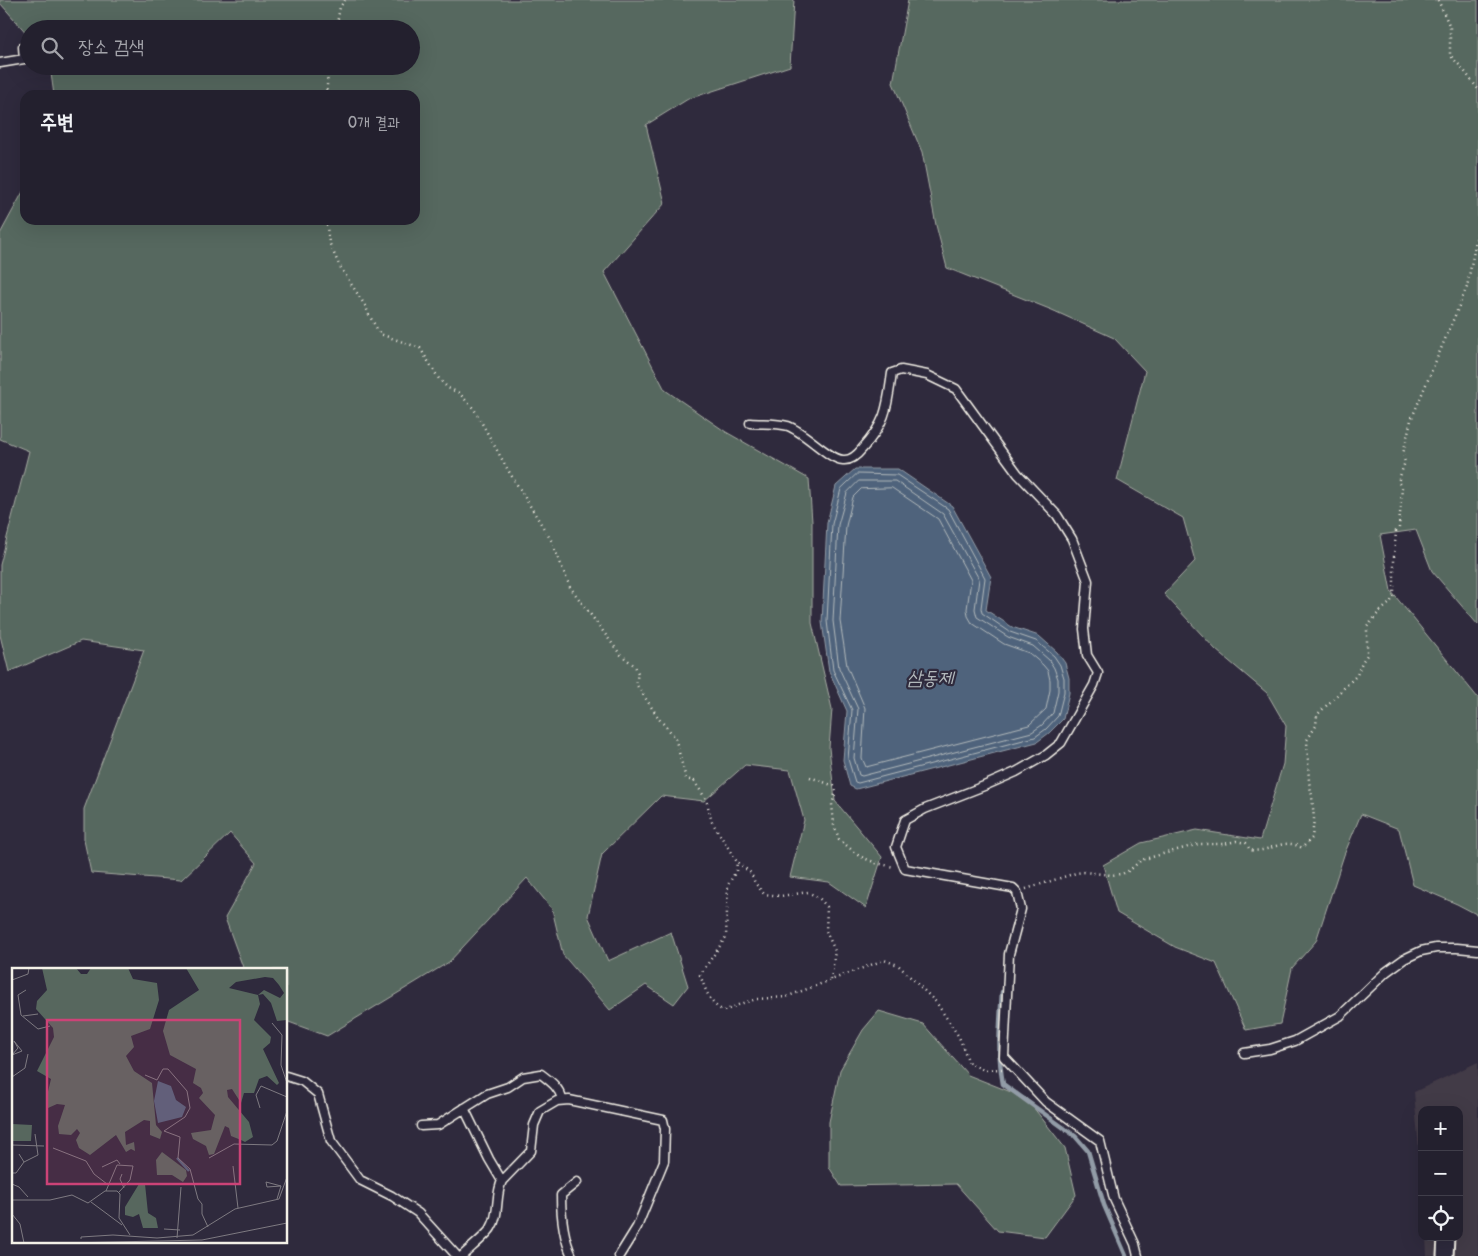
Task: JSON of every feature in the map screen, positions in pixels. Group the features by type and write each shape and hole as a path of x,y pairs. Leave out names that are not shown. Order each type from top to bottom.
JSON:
{"street":[{"path":"1445,1256 1446,1241"}],"lane":[{"path":"0,63 20,60"},
{"path":"750,423 788,426 804,434 834,457 844,460 856,456 876,434 886,413 892,373 902,370 927,375 956,390 1018,474 1057,515 1072,539 1088,581 1084,629 1087,655 1098,673 1094,685 1061,743 1046,755 1016,772 925,809 904,820 896,847 904,869 1013,888 1017,892 1021,909 1009,954 1004,1057 1046,1102 1100,1141 1114,1198 1135,1244 1138,1256"},
{"path":"1244,1053 1270,1049 1295,1041 1340,1016 1386,972 1404,959 1421,951 1436,948 1478,950"},
{"path":"421,1126 438,1125 487,1094 508,1087 523,1077 541,1074 554,1084 562,1099"},
{"path":"288,1077 302,1081 318,1094 331,1140 360,1180 418,1212 456,1256"},
{"path":"462,1256 491,1228 497,1208 499,1187 502,1181 531,1151 534,1125 540,1111 562,1099 663,1120 665,1129 664,1161 637,1228 619,1256"},
{"path":"464,1108 488,1158 502,1181"},
{"path":"572,1256 566,1242 561,1218 561,1195 577,1182"}],"path":[{"path":"338,20 340,7 345,0"},
{"path":"1438,0 1450,26 1450,55 1478,89"},
{"path":"327,90 328,75"},
{"path":"327,225 329,242 339,265 366,307 380,334 420,348 439,379 448,388 459,393 474,409 492,438 508,470 551,540 570,587 620,654 635,666 638,673 636,684 660,720 675,737 686,779 694,781 706,799 712,822 737,862 751,873 755,883 764,894 781,896 808,892 827,907 826,931 835,952 831,980"},
{"path":"1017,892 1076,873 1122,874 1130,870 1141,860 1199,844 1224,844 1236,841 1246,843 1250,850 1260,852 1273,846 1294,843 1302,848 1312,838 1314,820 1309,782 1308,740 1316,726 1317,715 1357,675 1367,655 1367,627 1379,612 1390,603 1394,595 1394,556 1396,531 1399,528 1402,487 1398,482 1405,462 1402,454 1411,420 1467,287 1478,229"},
{"path":"810,777 834,786 836,791 832,804 834,825 839,839 859,856 876,863 904,869"},
{"path":"737,862 736,871 728,885 726,937 700,975 708,996 716,1007 724,1011 757,999 786,997 884,960 898,965 936,1002 959,1036 969,1063 984,1070 1013,1068"}],"shaded area":[{"path":"1478,1062 1478,1256 1427,1256 1426,1241 1463,1241 1463,1106 1418,1106 1418,1139 1414,1092"}],"green space":[{"path":"0,0 794,0 790,66 688,99 646,125 665,203 604,272 665,390 726,432 809,479 812,522 812,623 832,709 829,748 835,801 882,857 866,908 829,882 790,877 804,820 790,770 745,765 704,801 661,796 602,854 588,916 608,961 671,932 688,986 674,1004 646,985 610,1010 563,955 552,909 527,878 449,962 327,1036 288,1022 288,968 243,968 225,918 256,863 230,833 181,880 91,873 84,840 84,809 144,650 81,641 9,672 0,635 0,565 29,451 0,439 0,234 20,197 20,225 420,225 420,90 53,90 51,75 420,75 420,20 20,20 20,26 0,3"},
{"path":"908,0 1478,0 1478,625 1432,571 1416,530 1380,535 1391,591 1478,698 1478,915 1413,885 1399,829 1361,814 1344,855 1316,941 1292,968 1280,1024 1246,1030 1216,963 1175,947 1117,913 1103,865 1141,843 1197,830 1260,840 1283,764 1286,726 1267,693 1216,650 1164,594 1195,561 1183,518 1117,480 1145,371 1114,338 1052,310 947,268 936,225 922,152 893,83"},
{"path":"879,1011 923,1024 968,1075 1026,1098 1065,1148 1076,1195 1045,1237 998,1231 956,1184 841,1186 829,1167 829,1122 840,1070 863,1030"}],"water":[{"name":"삼동제","path":"855,469 898,469 952,506 991,577 986,610 1012,627 1039,636 1057,652 1065,663 1069,678 1069,693 1063,719 1037,742 856,789 850,786 843,760 847,711 829,671 822,622 827,523 836,486"}],"waterway":[{"path":"1002,992 1000,1050 1003,1084 1075,1136 1088,1151 1104,1205 1126,1256"}]}
